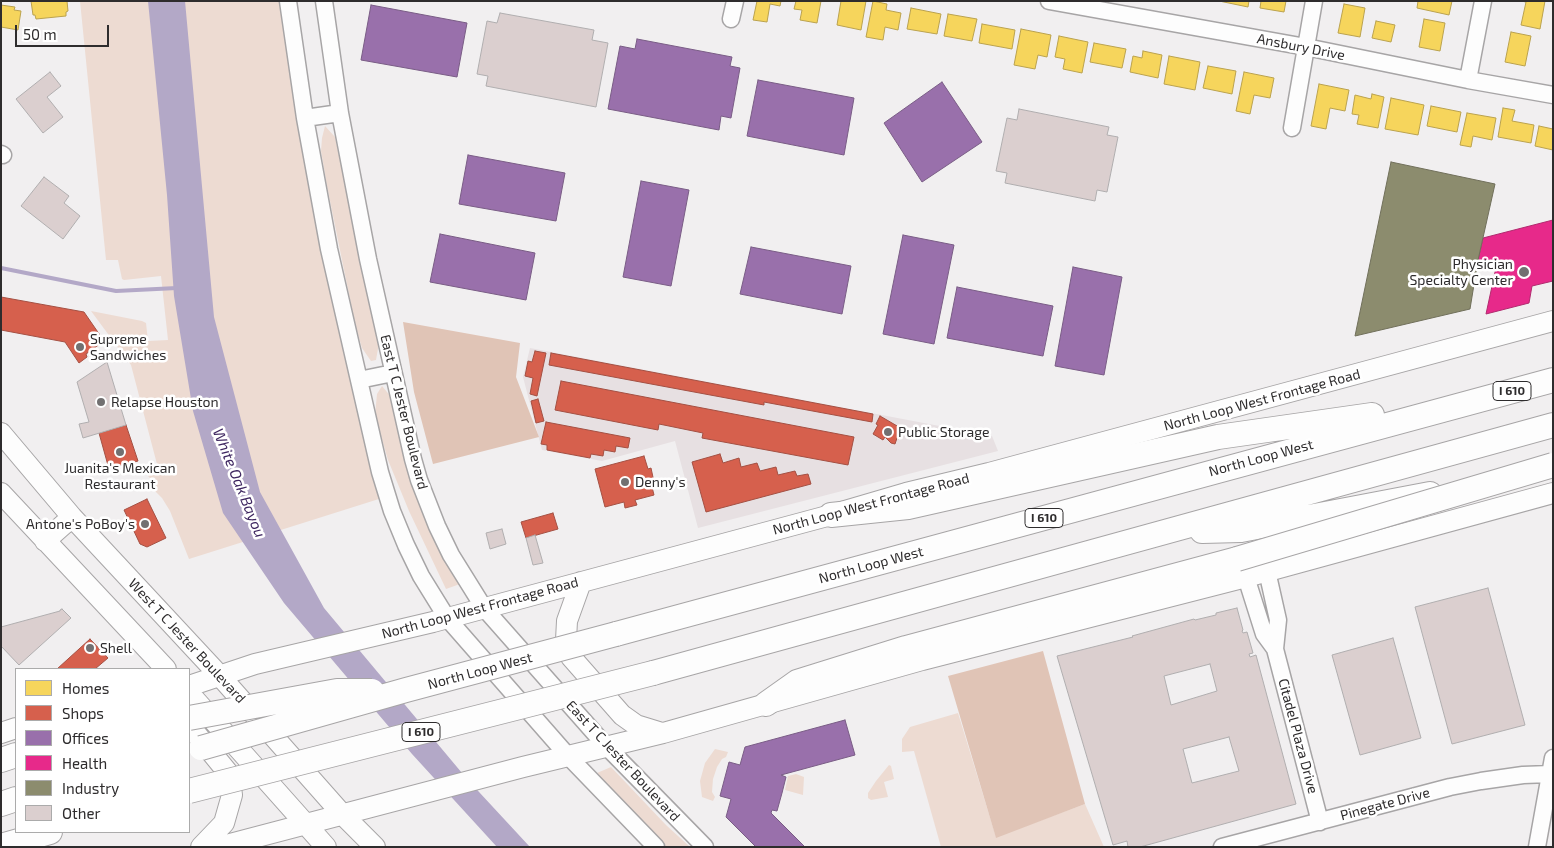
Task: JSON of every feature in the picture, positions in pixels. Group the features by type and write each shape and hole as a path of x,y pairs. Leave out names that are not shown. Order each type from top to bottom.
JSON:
{"highway":[{"name":"North Loop West","path":"190,751 406,690 1553,380"},
{"path":"831,515 908,507 1218,437 1471,401"},
{"name":"I 610","path":"190,791 653,673 1553,425"},
{"path":"766,704 797,682 906,648 1241,568 1553,465"},
{"path":"1172,531 1241,530 1395,499 1553,474"},
{"path":"190,718 337,692 406,690"},
{"path":"1,760 15,756"},
{"path":"1,804 15,800"},
{"path":"1,846 46,833"}],"main road":[{"name":"North Loop West Frontage Road","path":"190,686 255,664 438,621 906,493 1094,445 1553,322"},
{"name":"West T C Jester Boulevard","path":"1,434 72,517 220,676 342,814 374,847"},
{"path":"1,493 165,668"},
{"path":"1241,568 1267,571 1553,493"},
{"path":"45,541 72,517"},
{"path":"581,582 567,621 566,640 571,657 622,714 636,725 663,733"},
{"path":"190,694 326,847"},
{"path":"219,847 523,767 663,733 766,704"},
{"path":"190,727 229,774 232,795 224,823 201,847"},
{"path":"1,733 15,728"}],"street":[{"path":"288,1 305,118 329,249 380,472 392,510 438,621 656,847"},
{"name":"East T C Jester Boulevard","path":"324,1 340,113 358,210 415,466 432,514 451,555 484,608 606,746 704,847"},
{"path":"731,19 735,1"},
{"name":"Ansbury Drive","path":"1049,1 1306,47 1553,95"},
{"path":"1292,128 1314,1"},
{"path":"1468,80 1483,1"},
{"path":"305,118 340,113"},
{"path":"359,380 393,373"},
{"name":"Citadel Plaza Drive","path":"1241,568 1264,634 1275,649"},
{"name":"Citadel Plaza Drive","path":"1267,571 1278,620 1275,649 1320,822"},
{"path":"1537,847 1551,766"},
{"name":"Pinegate Drive","path":"1222,847 1458,785 1523,775 1551,766"}],"shaded area":[{"path":"80,1 283,1 382,498 189,559 170,511 162,498 152,488 153,481 148,476 158,468 131,365 91,311 142,321 146,323 148,341 168,340 161,276 124,280 122,279 118,260 106,260"},
{"path":"325,126 335,137 379,343 376,360 371,361 362,348 355,324 321,151"},
{"path":"403,322 520,343 516,377 539,437 433,464 414,392"},
{"path":"530,348 992,436 998,451 698,528 675,441 602,461 542,450 523,377"},
{"path":"382,386 397,404 460,584 446,589 409,511 388,460 375,415 377,394"},
{"path":"1043,651 1085,804 996,838 948,676"},
{"path":"958,713 996,837 1085,804 1104,847 941,847 914,751 902,752 902,739 910,727"},
{"path":"715,749 728,752 717,767 713,779 712,792 715,797 713,801 702,797 700,781 705,763"},
{"path":"889,765 891,766 894,779 884,782 888,797 871,800 868,798 868,793"},
{"path":"611,767 666,825 690,847 666,847 597,773"},
{"path":"796,774 804,777 803,795 785,790 788,776"}],"water":[{"name":"White Oak Bayou","path":"148,1 185,1 214,317 260,492 324,608 467,779 530,847 497,847 412,754 284,603 223,513 193,411 174,296 167,195"}],"building: Homes":[{"path":"31,1 67,1 68,11 66,16 36,19 35,15 33,15"},
{"path":"757,1 781,1 780,6 770,4 767,22 753,20"},
{"path":"796,1 821,1 817,23 800,20 802,10 794,9"},
{"path":"841,1 866,1 861,30 837,25"},
{"path":"873,1 887,4 886,10 901,13 898,30 885,27 883,40 866,37"},
{"path":"1219,1 1249,1 1248,7"},
{"path":"1261,1 1286,1 1284,12 1260,8"},
{"path":"1418,1 1452,1 1449,15 1417,8"},
{"path":"1521,1 1545,1 1540,29 1521,25 1526,2"},
{"path":"1344,4 1365,8 1360,37 1338,33"},
{"path":"1,5 15,7 14,10 21,11 18,30 1,27"},
{"path":"911,8 941,14 937,34 907,29"},
{"path":"948,14 977,19 972,41 944,36"},
{"path":"1424,19 1445,23 1440,51 1419,47"},
{"path":"1376,21 1395,25 1391,42 1372,38"},
{"path":"982,24 1015,30 1012,49 979,43"},
{"path":"1021,29 1051,35 1047,57 1038,55 1035,69 1014,65"},
{"path":"1511,32 1531,36 1525,66 1505,62"},
{"path":"1059,36 1088,42 1082,73 1063,69 1065,59 1055,57"},
{"path":"1094,43 1126,49 1122,68 1090,62"},
{"path":"1143,51 1162,55 1158,78 1130,72 1133,56 1142,58"},
{"path":"1169,56 1200,62 1195,90 1164,84"},
{"path":"1208,66 1236,71 1232,94 1203,88"},
{"path":"1244,72 1274,78 1270,98 1254,95 1250,114 1236,111"},
{"path":"1319,84 1349,90 1345,111 1330,108 1326,129 1311,126"},
{"path":"1372,94 1384,97 1378,128 1357,124 1359,115 1352,114 1355,95 1371,99"},
{"path":"1391,98 1424,105 1418,135 1385,129"},
{"path":"1431,106 1461,112 1457,132 1427,126"},
{"path":"1503,108 1515,110 1512,121 1534,125 1531,143 1498,137"},
{"path":"1467,113 1496,118 1492,140 1473,136 1471,147 1460,145"},
{"path":"1539,126 1553,129 1553,150 1535,146"}],"building: Shops":[{"path":"1,297 84,312 104,341 86,354 87,357 79,363 65,342 1,330"},
{"path":"535,351 546,353 537,396 530,394 533,378 525,376 528,361 532,362"},
{"path":"551,353 873,414 872,422 764,402 764,405 549,365"},
{"path":"561,381 854,437 848,465 702,438 703,433 659,424 658,430 555,410"},
{"path":"538,399 544,421 536,423 531,401"},
{"name":"Public Storage","path":"880,416 904,430 899,439 897,438 895,444 885,437 883,440 873,434"},
{"path":"546,422 630,438 628,448 616,446 615,452 604,450 603,456 591,454 590,458 547,450 547,445 541,444"},
{"name":"Juanita's Mexican Restaurant","path":"126,425 138,461 109,469 99,433"},
{"path":"720,454 723,463 739,458 741,467 757,463 760,471 776,467 778,475 795,471 797,476 808,474 811,484 706,512 692,462"},
{"name":"Denny's","path":"644,456 648,469 651,468 654,482 651,483 654,495 635,500 637,505 625,508 624,502 605,507 595,469"},
{"name":"Antone's PoBoy's","path":"147,499 166,538 147,547 140,544 124,510"},
{"path":"553,513 558,529 526,538 521,522"},
{"name":"Shell","path":"90,639 108,658 96,668 58,668"}],"building: Offices":[{"path":"371,5 467,23 457,77 361,60"},
{"path":"637,39 732,57 730,66 740,68 731,118 721,116 719,130 608,109 620,46 635,49"},
{"path":"758,80 854,98 844,155 747,136"},
{"path":"942,82 982,142 922,182 884,123"},
{"path":"468,155 565,173 556,221 459,204"},
{"path":"641,181 689,190 671,286 623,277"},
{"path":"440,234 535,253 526,300 430,282"},
{"path":"903,235 954,245 934,344 883,334"},
{"path":"751,247 851,266 842,314 740,294"},
{"path":"1073,267 1122,277 1104,375 1055,366"},
{"path":"957,287 1053,306 1043,356 947,338"},
{"path":"845,720 855,755 781,775 786,777 782,793 777,811 772,810 771,813 805,847 756,847 726,817 731,799 720,796 729,762 740,765 745,747"}],"building: Health":[{"name":"Physician Specialty Center","path":"1553,220 1553,281 1532,286 1529,303 1486,314 1497,263 1478,260 1483,238"}],"building: Industry":[{"path":"1391,162 1495,184 1478,260 1470,309 1355,336"}],"building: Other":[{"path":"500,13 594,30 592,40 608,43 596,107 486,86 488,76 477,74 487,21 497,23"},
{"path":"50,72 61,86 47,97 63,117 43,133 16,99"},
{"path":"1019,109 1109,127 1107,135 1118,137 1107,192 1097,190 1095,201 1005,183 1007,173 996,171 1007,118 1017,120"},
{"path":"44,177 69,196 64,203 80,216 63,239 21,206"},
{"name":"Relapse Houston","path":"107,362 126,425 83,438 79,424 89,422 77,382"},
{"path":"502,529 506,544 490,549 486,533"},
{"path":"535,535 543,563 533,565 526,538"},
{"path":"1488,588 1525,725 1452,744 1415,607"},
{"path":"1237,608 1242,631 1243,633 1247,632 1253,653 1249,654 1250,657 1256,655 1296,804 1140,847 1128,847 1127,841 1113,845 1057,656 1194,619 1216,615 1216,613","holes":["1210,664 1217,691 1171,705 1164,676","1229,737 1239,771 1192,783 1183,749"]},
{"path":"62,609 71,618 19,665 1,646 1,627"},
{"path":"1393,638 1421,738 1360,755 1332,655"}],"waterway":[{"path":"1,268 116,291 177,288"}],"place":[{"name":"Physician Specialty Center","path":"1524,272"},
{"name":"Supreme Sandwiches","path":"80,347"},
{"name":"Relapse Houston","path":"101,402"},
{"name":"Public Storage","path":"888,432"},
{"name":"Juanita's Mexican Restaurant","path":"120,452"},
{"name":"Denny's","path":"625,482"},
{"name":"Antone's PoBoy's","path":"145,524"},
{"name":"Shell","path":"90,648"}]}
